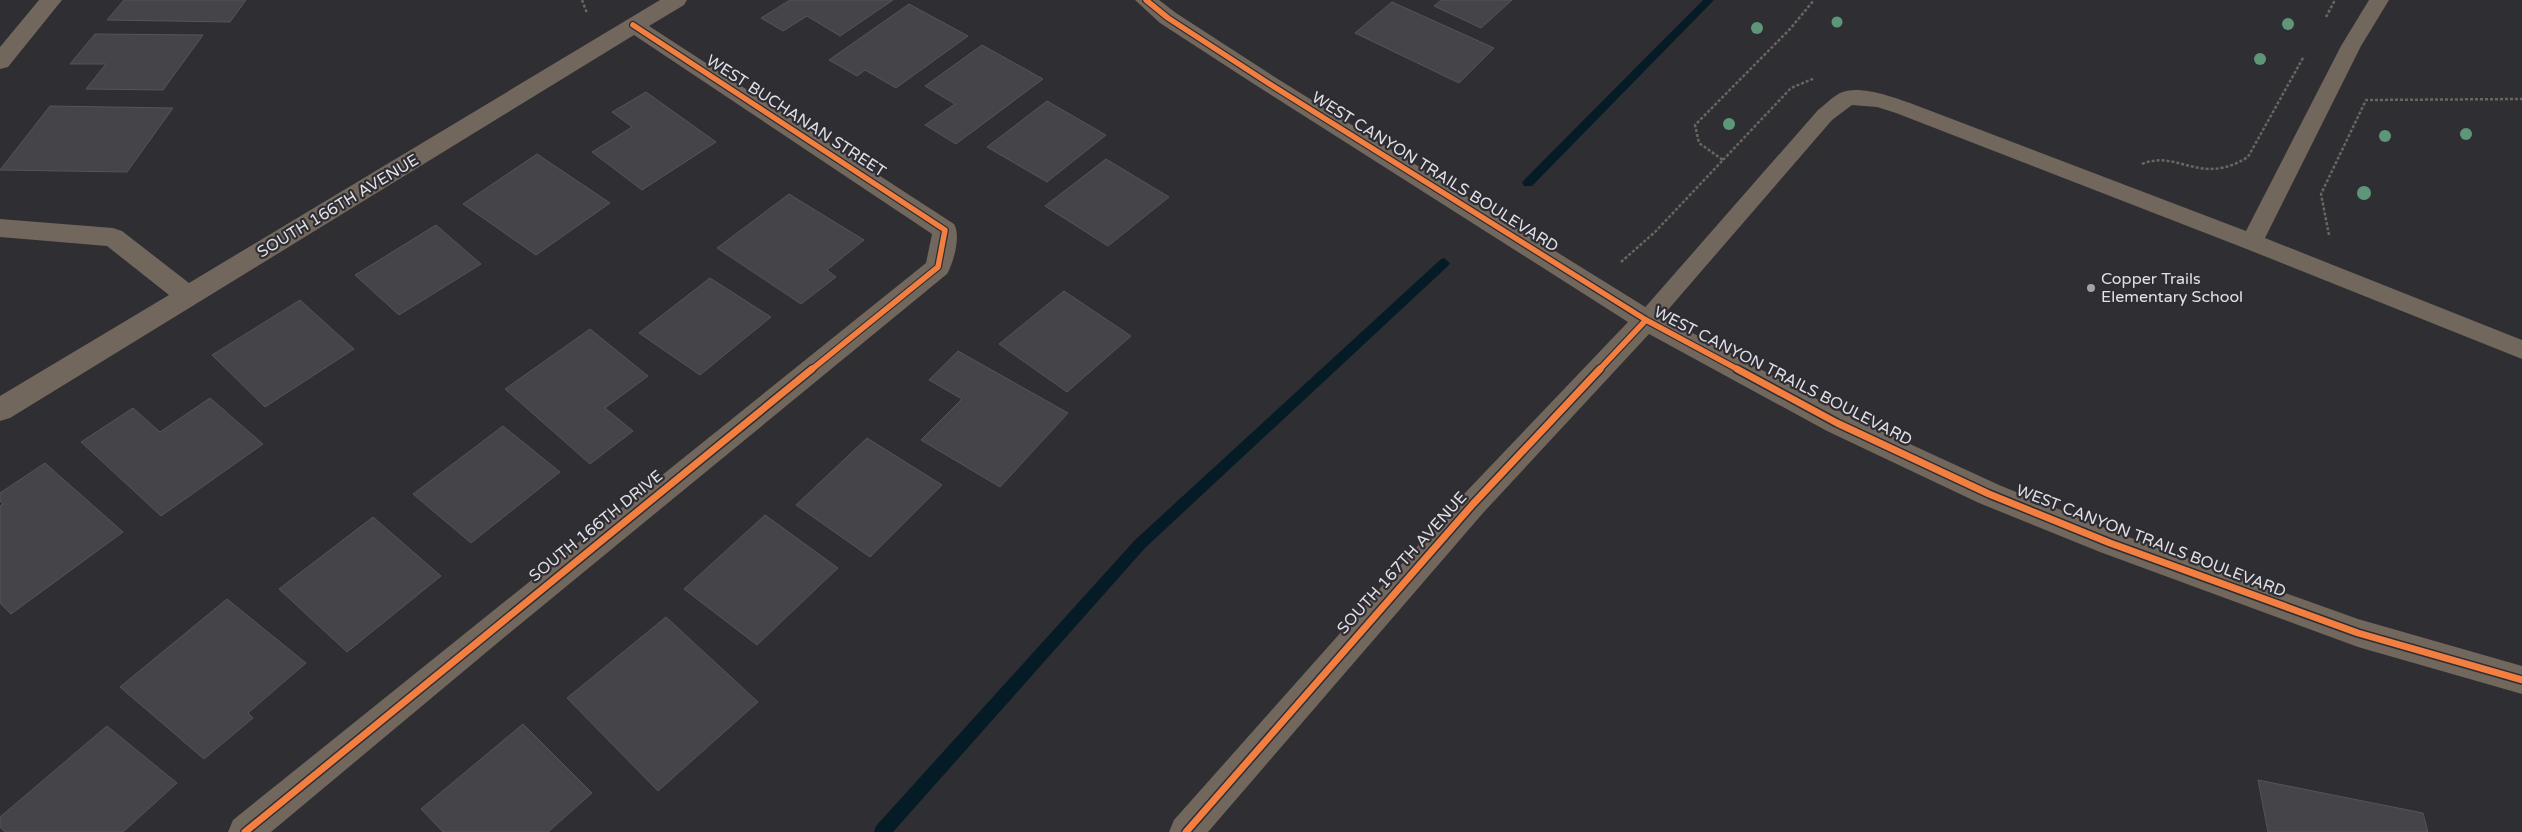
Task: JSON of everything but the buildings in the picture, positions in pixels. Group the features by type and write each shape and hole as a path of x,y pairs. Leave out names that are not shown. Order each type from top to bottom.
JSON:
{"street":[{"path":"0,62 51,0"},
{"name":"SOUTH 166TH AVENUE","path":"0,410 676,0"},
{"name":"WEST CANYON TRAILS BOULEVARD","path":"1146,0 1168,18 1264,82 1436,191 1646,320 1837,423 1997,497 2110,543 2358,632 2522,680"},
{"name":"WEST BUCHANAN STREET","path":"633,25 945,230"},
{"path":"0,228 113,237 188,296"},
{"name":"SOUTH 166TH DRIVE","path":"245,832 504,618 938,267 945,230"},
{"name":"SOUTH 167TH AVENUE","path":"1186,832 1372,616 1473,504 1646,320"}],"lane":[{"path":"2252,242 2351,46 2379,0"},
{"path":"1646,320 1825,115 1848,98 1879,100 1903,108 2252,242 2522,350"}],"path":[{"path":"1595,287 1655,232 1723,160 1704,148 1695,137 1695,124 1790,28 1814,0"}],"waterway":[{"path":"1528,183 1709,0"},
{"path":"882,832 1140,544 1444,263"}],"cycle path":[{"path":"1146,0 1168,18 1265,81 1646,320 1837,423 1989,494 2110,543 2358,633 2522,680"},
{"path":"245,832 496,625 938,267 945,230 633,25"},
{"path":"1186,832 1473,504 1646,320"}],"place":[{"name":"Copper Trails Elementary School","path":"2091,288"}]}
